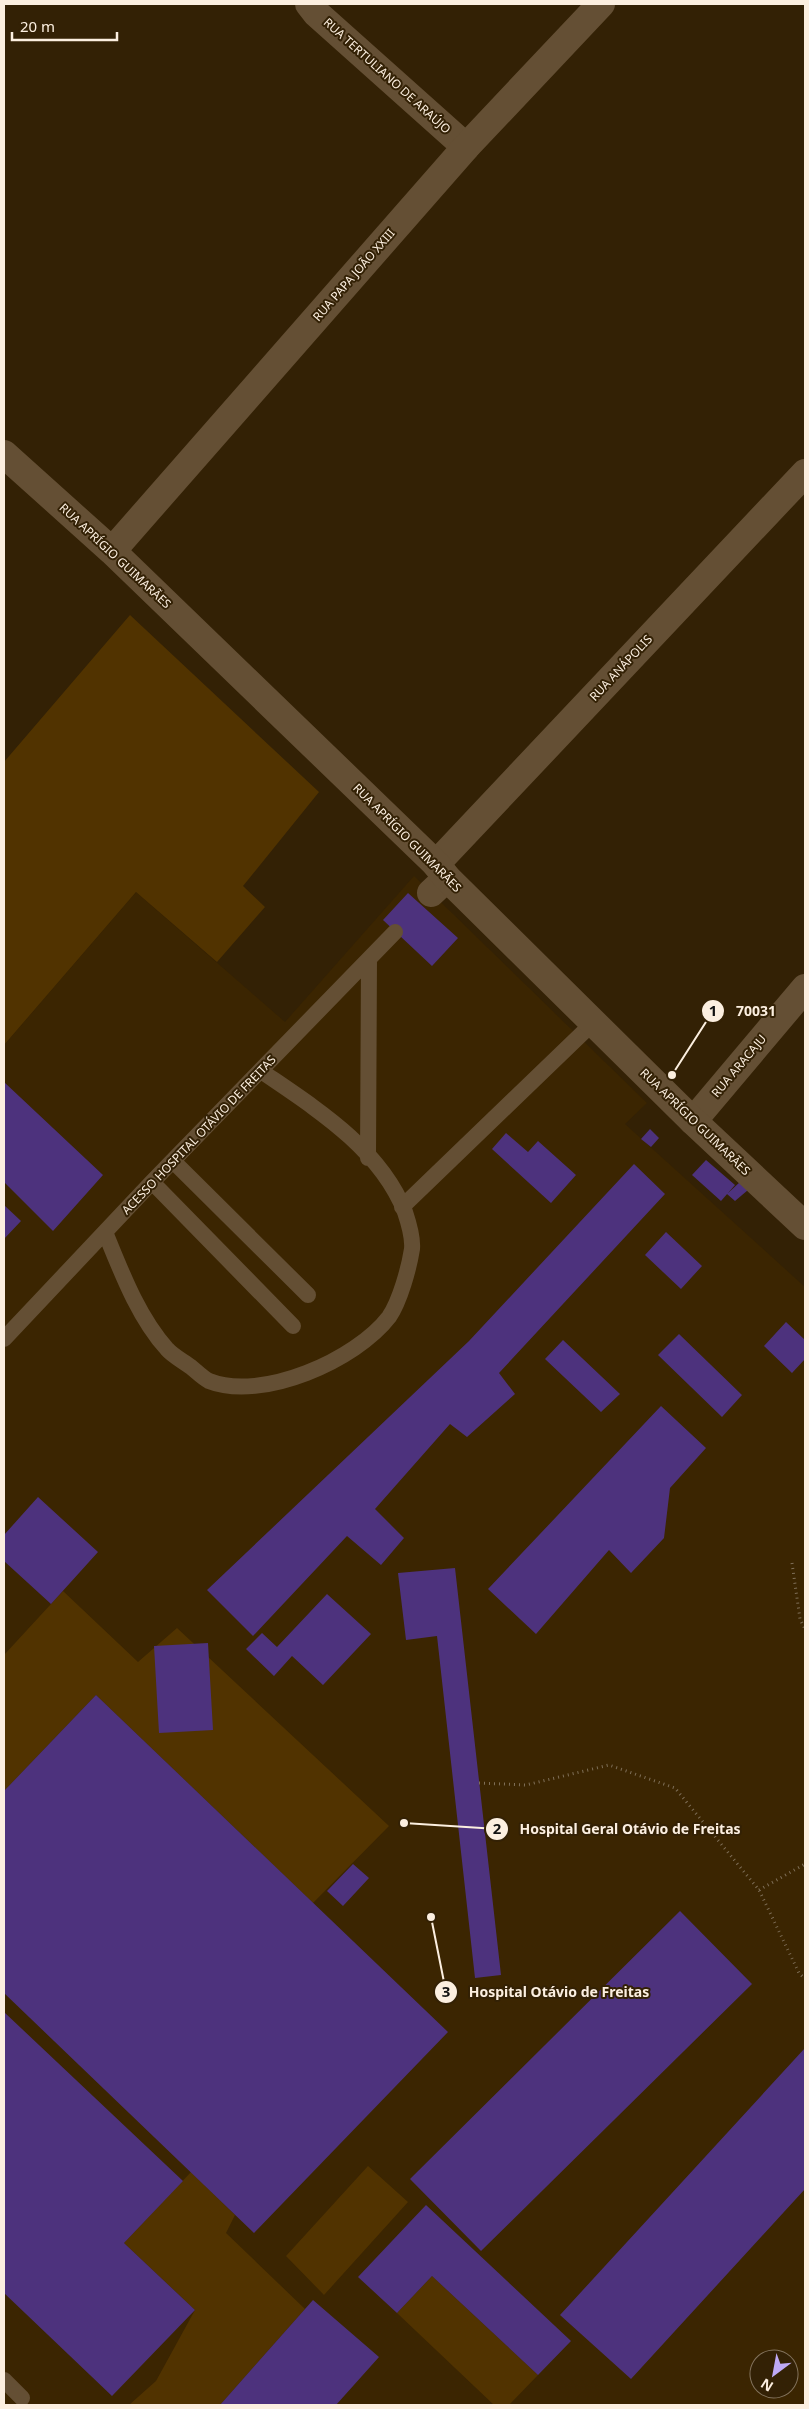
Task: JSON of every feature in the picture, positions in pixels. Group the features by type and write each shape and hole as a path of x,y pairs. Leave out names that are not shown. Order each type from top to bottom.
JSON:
{"street":[{"name":"RUA TERTULIANO DE ARAÚJO","path":"309,4 316,13 466,147"},
{"name":"RUA PAPA JOÃO XXIII","path":"112,551 466,147 601,4"},
{"name":"RUA APRÍGIO GUIMARÃES","path":"4,454 112,551 434,885 594,1022 693,1121 805,1226"},
{"name":"RUA ANÁPOLIS","path":"434,885 805,472"},
{"name":"RUA ARACAJU","path":"693,1121 805,988"}],"lane":[{"name":"ACESSO HOSPITAL OTÁVIO DE FREITAS","path":"4,1339 173,1160 395,932"},
{"path":"368,1158 369,959"},
{"path":"402,1207 594,1022"},
{"path":"105,1232 132,1297 167,1349 209,1380 245,1387 280,1382 312,1372 358,1346 389,1316 404,1284 412,1247 402,1207 386,1176 322,1113 261,1071"},
{"path":"173,1160 308,1295"},
{"path":"152,1182 293,1326"},
{"path":"4,2380 22,2398"}],"path":[{"path":"792,1563 800,1619 805,1629"},
{"path":"479,1783 526,1785 609,1765 674,1788 759,1890 798,1973 805,1979"},
{"path":"759,1890 805,1864"}],"shaded area":[{"path":"130,615 319,792 243,886 265,907 217,962 136,892 4,1045 4,762"},
{"path":"414,876 647,1103 625,1124 805,1287 805,2405 4,2405 4,1045 136,892 285,1022"},
{"path":"63,1591 138,1662 177,1628 389,1826 313,1903 96,1695 4,1791 4,1655"},
{"path":"368,2166 408,2202 324,2295 286,2256"},
{"path":"191,2172 235,2215 226,2233 305,2309 220,2405 129,2405 156,2381 195,2310 124,2243"},
{"path":"432,2276 538,2375 509,2405 494,2405 397,2313"}],"building":[{"path":"408,893 458,938 432,966 383,920"},
{"path":"4,1082 103,1175 53,1231 4,1182"},
{"path":"650,1129 659,1138 651,1147 641,1139"},
{"path":"506,1133 528,1152 538,1141 576,1175 551,1203 492,1149"},
{"path":"706,1160 735,1185 721,1201 692,1175"},
{"path":"634,1164 665,1194 499,1373 515,1394 467,1437 450,1424 375,1509 404,1538 381,1565 347,1536 253,1636 207,1590 469,1341"},
{"path":"740,1182 748,1190 735,1201 727,1194"},
{"path":"4,1205 21,1221 4,1239"},
{"path":"666,1232 702,1266 681,1289 645,1255"},
{"path":"786,1322 805,1340 805,1359 792,1373 764,1346"},
{"path":"679,1334 742,1395 722,1417 658,1355"},
{"path":"563,1340 620,1394 601,1412 545,1359"},
{"path":"661,1406 706,1448 670,1488 664,1538 631,1573 609,1550 536,1634 488,1589"},
{"path":"38,1497 98,1552 51,1604 4,1561 4,1535"},
{"path":"455,1568 501,1975 475,1978 437,1636 406,1640 398,1573"},
{"path":"327,1594 371,1634 323,1685 292,1656 274,1676 246,1649 262,1633 277,1647"},
{"path":"208,1643 213,1730 159,1733 154,1646"},
{"path":"96,1695 448,2032 254,2233 4,1993 4,1791"},
{"path":"353,1864 369,1878 343,1906 327,1891"},
{"path":"680,1911 752,1984 481,2251 410,2179"},
{"path":"4,2012 183,2181 124,2243 195,2310 112,2396 4,2293"},
{"path":"805,2048 805,2189 631,2379 560,2315"},
{"path":"426,2205 571,2341 538,2375 432,2276 397,2313 358,2277"},
{"path":"313,2300 379,2357 336,2405 220,2405"}],"place":[{"name":"70031","path":"672,1075"},
{"name":"Hospital Geral Otávio de Freitas","path":"404,1823"},
{"name":"Hospital Otávio de Freitas","path":"431,1917"}]}
